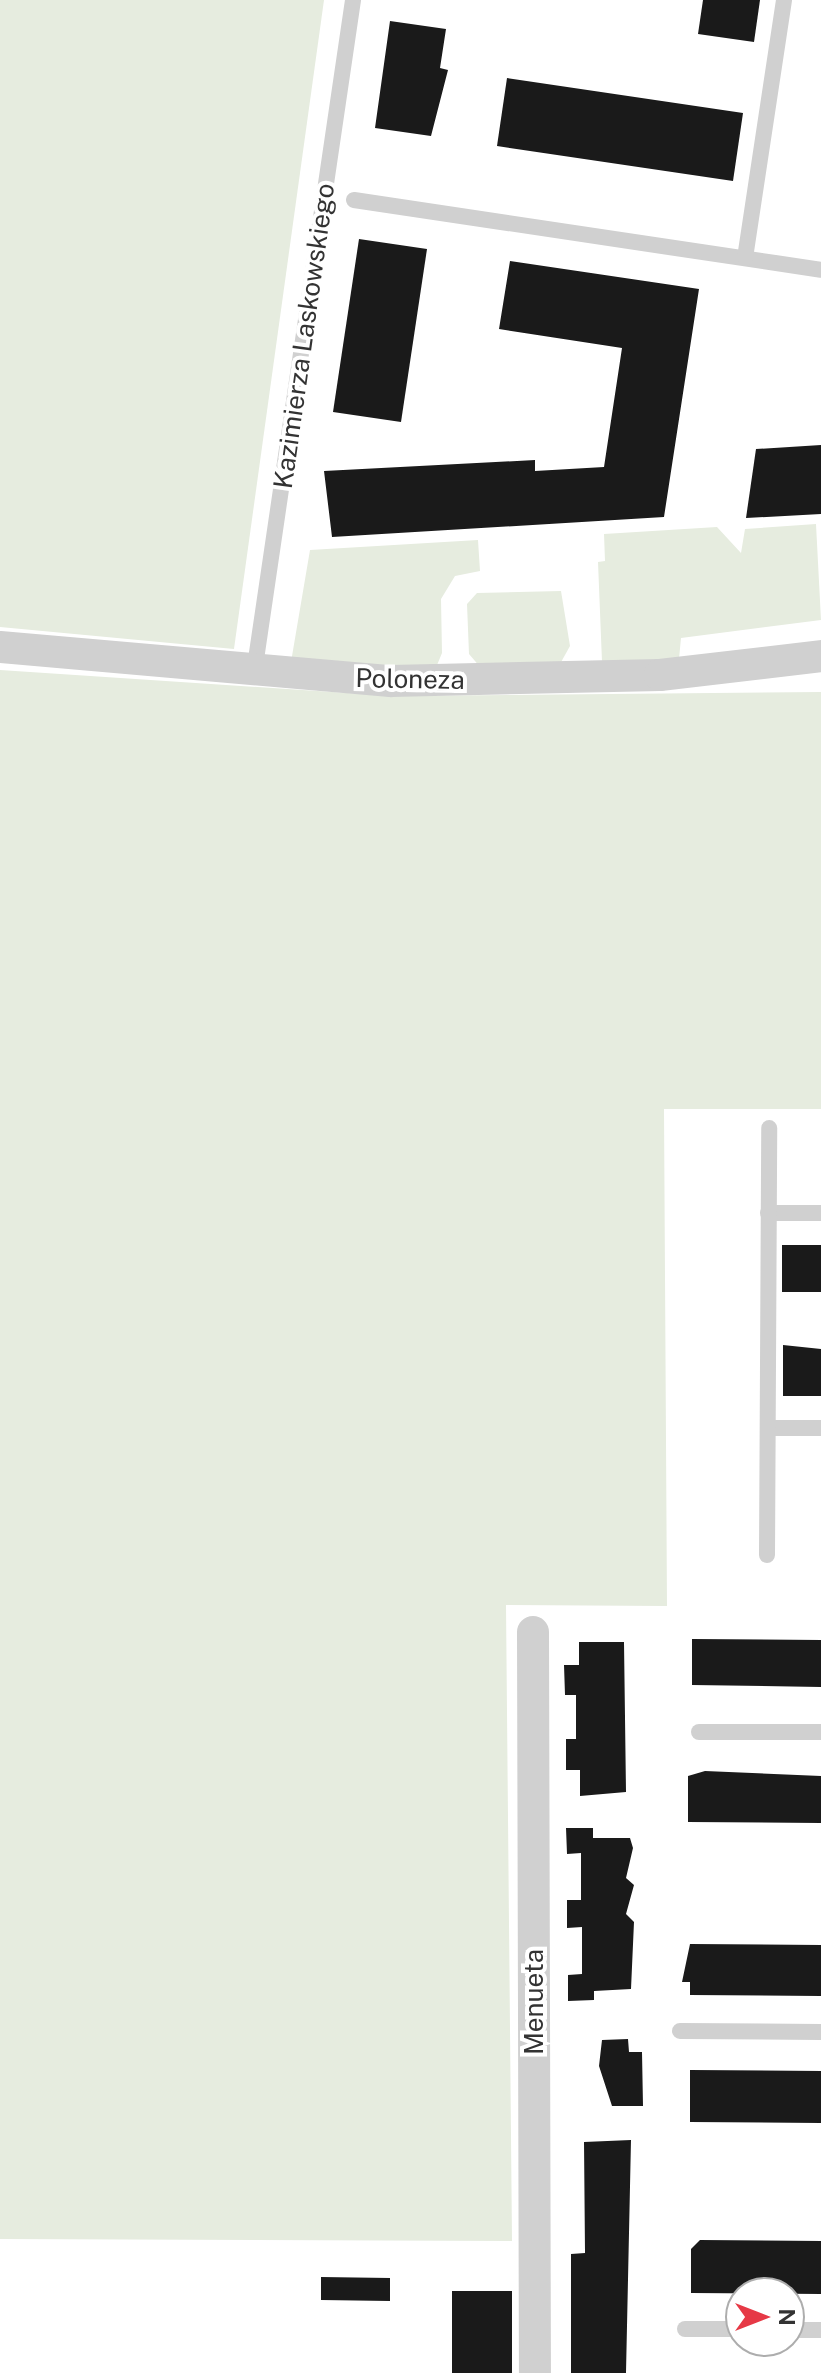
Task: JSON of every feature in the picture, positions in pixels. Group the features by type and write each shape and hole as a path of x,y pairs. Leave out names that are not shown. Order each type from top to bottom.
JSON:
{"street":[{"name":"Poloneza","path":"0,647 254,673 559,679 821,656"},
{"name":"Menueta","path":"533,1632 535,2373"}],"lane":[{"name":"Kazimierza Laskowskiego","path":"254,673 353,0"},
{"path":"745,258 784,0"},
{"path":"354,200 821,270"},
{"path":"767,1555 769,1128"},
{"path":"768,1213 821,1213"},
{"path":"768,1428 821,1428"},
{"path":"699,1732 821,1732"},
{"path":"680,2031 821,2032"},
{"path":"685,2329 725,2329"}],"shaded area":[{"path":"0,0 324,0 234,649 0,627"},
{"path":"816,524 821,620 681,638 679,659 602,662 598,562 605,561 604,534 717,527 741,553 745,529"},
{"path":"478,540 480,571 455,576 441,599 442,653 435,670 291,662 310,550"},
{"path":"561,591 570,646 560,664 481,668 469,654 467,604 477,593"},
{"path":"0,670 392,696 821,692 821,1109 664,1109 667,1606 506,1605 512,2241 0,2239"}],"building":[{"path":"703,0 760,0 754,42 698,34"},
{"path":"390,21 446,29 440,68 448,70 431,136 375,128"},
{"path":"507,78 743,113 733,181 497,146"},
{"path":"359,239 427,249 401,422 333,412"},
{"path":"510,261 699,289 664,517 332,537 324,471 535,460 535,471 604,467 622,348 499,329"},
{"path":"821,445 821,514 746,518 756,449"},
{"path":"782,1245 821,1245 821,1292 782,1292"},
{"path":"783,1345 821,1349 821,1396 783,1396"},
{"path":"692,1639 821,1640 821,1687 692,1685"},
{"path":"579,1642 624,1642 626,1792 580,1796 580,1770 566,1770 566,1739 576,1739 576,1695 565,1695 564,1665 579,1665"},
{"path":"705,1771 821,1776 821,1823 688,1822 688,1776"},
{"path":"566,1828 593,1828 593,1838 630,1838 633,1848 626,1878 634,1885 626,1914 634,1922 631,1989 594,1991 594,2000 568,2001 568,1975 582,1974 582,1927 567,1928 567,1900 581,1900 581,1853 567,1854"},
{"path":"690,1944 821,1945 821,1996 690,1995 690,1982 682,1982"},
{"path":"628,2039 629,2052 642,2052 643,2106 612,2106 599,2066 602,2040"},
{"path":"690,2070 821,2071 821,2123 690,2122"},
{"path":"631,2140 626,2373 571,2373 571,2254 585,2253 584,2142"},
{"path":"700,2240 821,2241 821,2294 805,2294 805,2277 725,2277 725,2293 691,2293 691,2249"},
{"path":"321,2277 390,2278 390,2301 321,2300"},
{"path":"452,2291 512,2291 512,2373 452,2373"}]}
